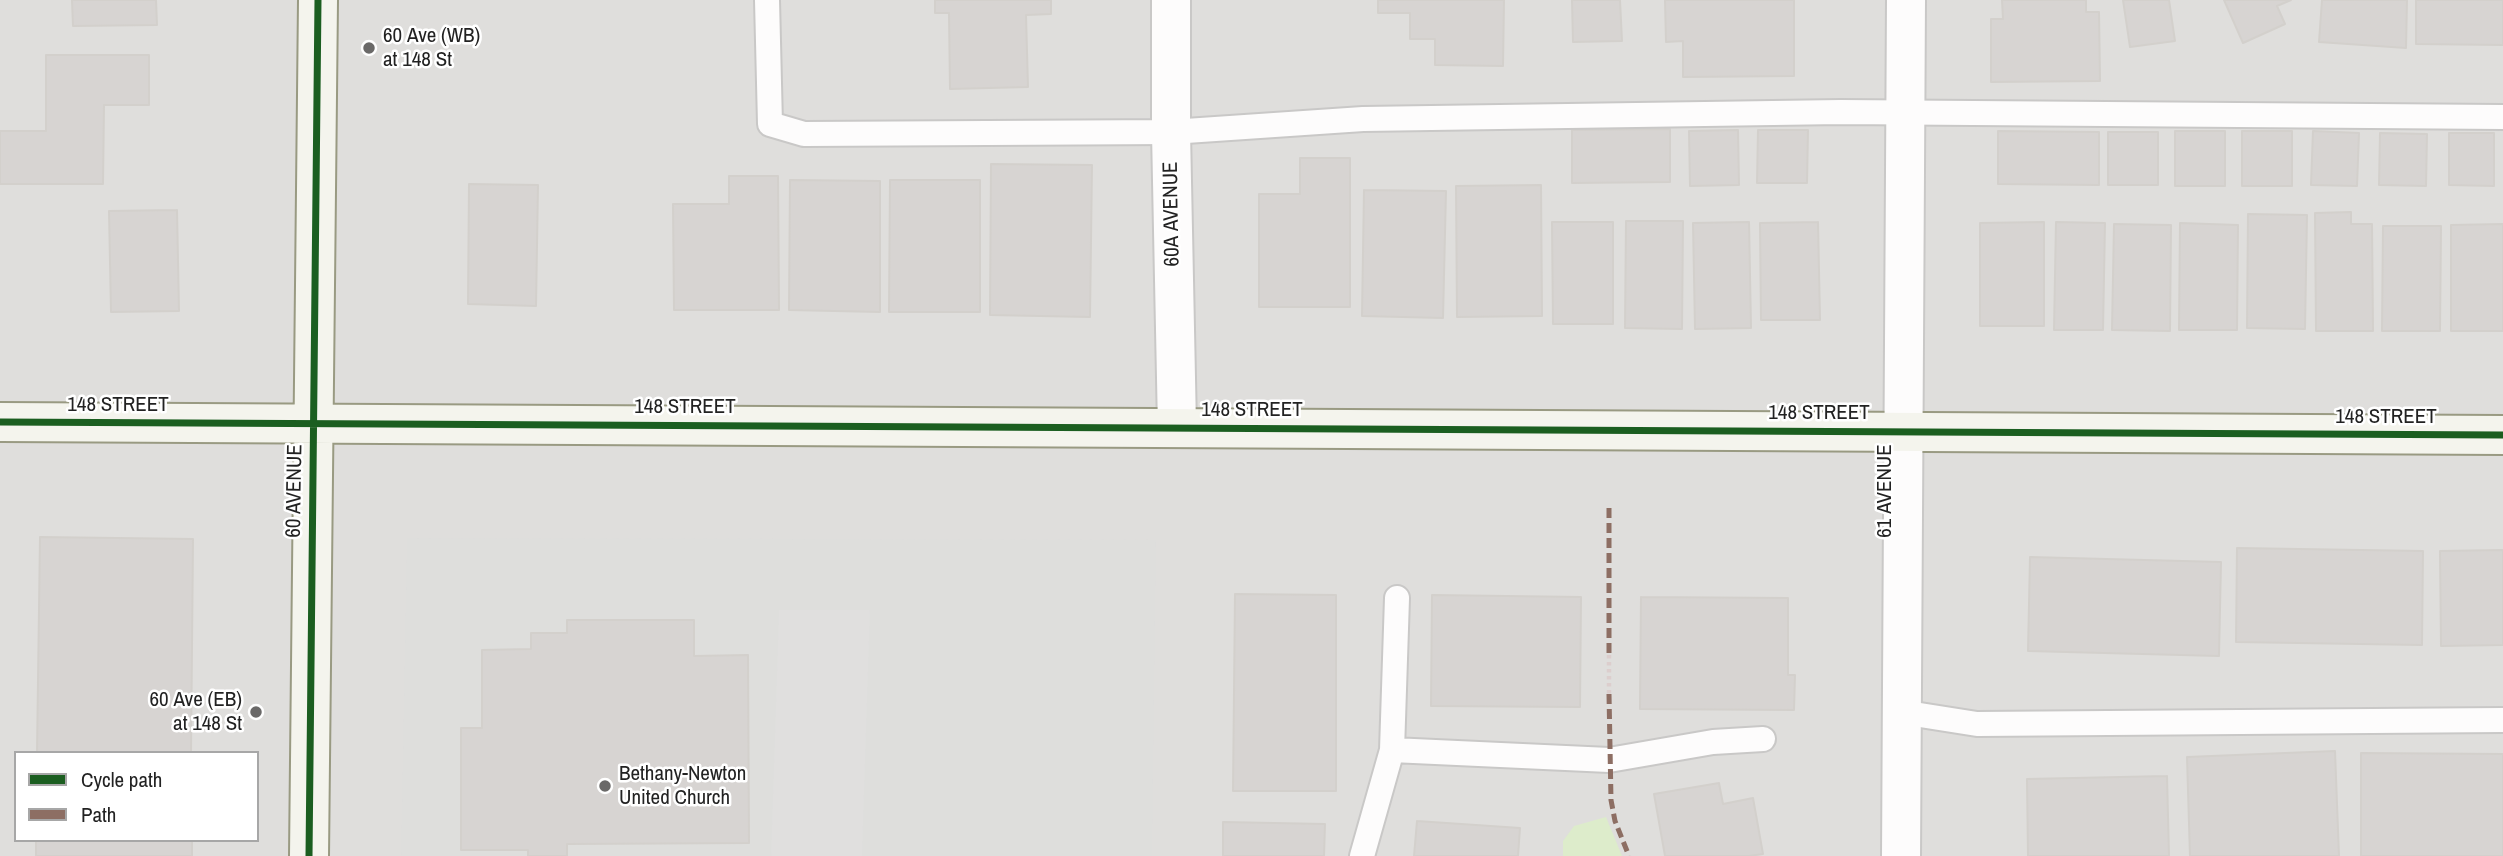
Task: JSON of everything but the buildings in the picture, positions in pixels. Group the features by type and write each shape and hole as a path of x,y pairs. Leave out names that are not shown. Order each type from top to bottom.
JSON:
{"main road":[{"name":"60 AVENUE","path":"309,856 318,0"},
{"name":"148 STREET","path":"0,422 2503,435"}],"street":[{"name":"60A AVENUE","path":"1171,0 1177,427"},
{"name":"61 AVENUE","path":"1900,856 1906,0"}],"lane":[{"path":"767,0 770,124 804,134 1171,132 1363,120 1519,115 1904,112 2503,117"},
{"path":"1362,856 1392,750 1396,598"},
{"path":"1901,712 1977,724 2503,720"},
{"path":"1392,750 1609,760 1713,742 1763,739"}],"path":[{"path":"1609,655 1609,694"}],"shaded area":[{"path":"0,0 2503,0 2503,856 0,856"},
{"path":"407,538 1156,540 1152,856 401,856"},
{"path":"779,610 870,610 862,856 771,856"}],"green space":[{"path":"1606,817 1622,856 1563,856 1563,841 1574,826"}],"marked path":[{"path":"1609,508 1609,655"},
{"path":"1609,694 1611,800 1615,821 1629,856"}],"cycle path":[{"path":"309,856 318,0"},
{"path":"0,422 2503,435"}],"place":[{"name":"60 Ave (WB) at 148 St","path":"369,48"},
{"name":"60 Ave (EB) at 148 St","path":"256,712"},
{"name":"Bethany-Newton United Church","path":"605,786"}]}
